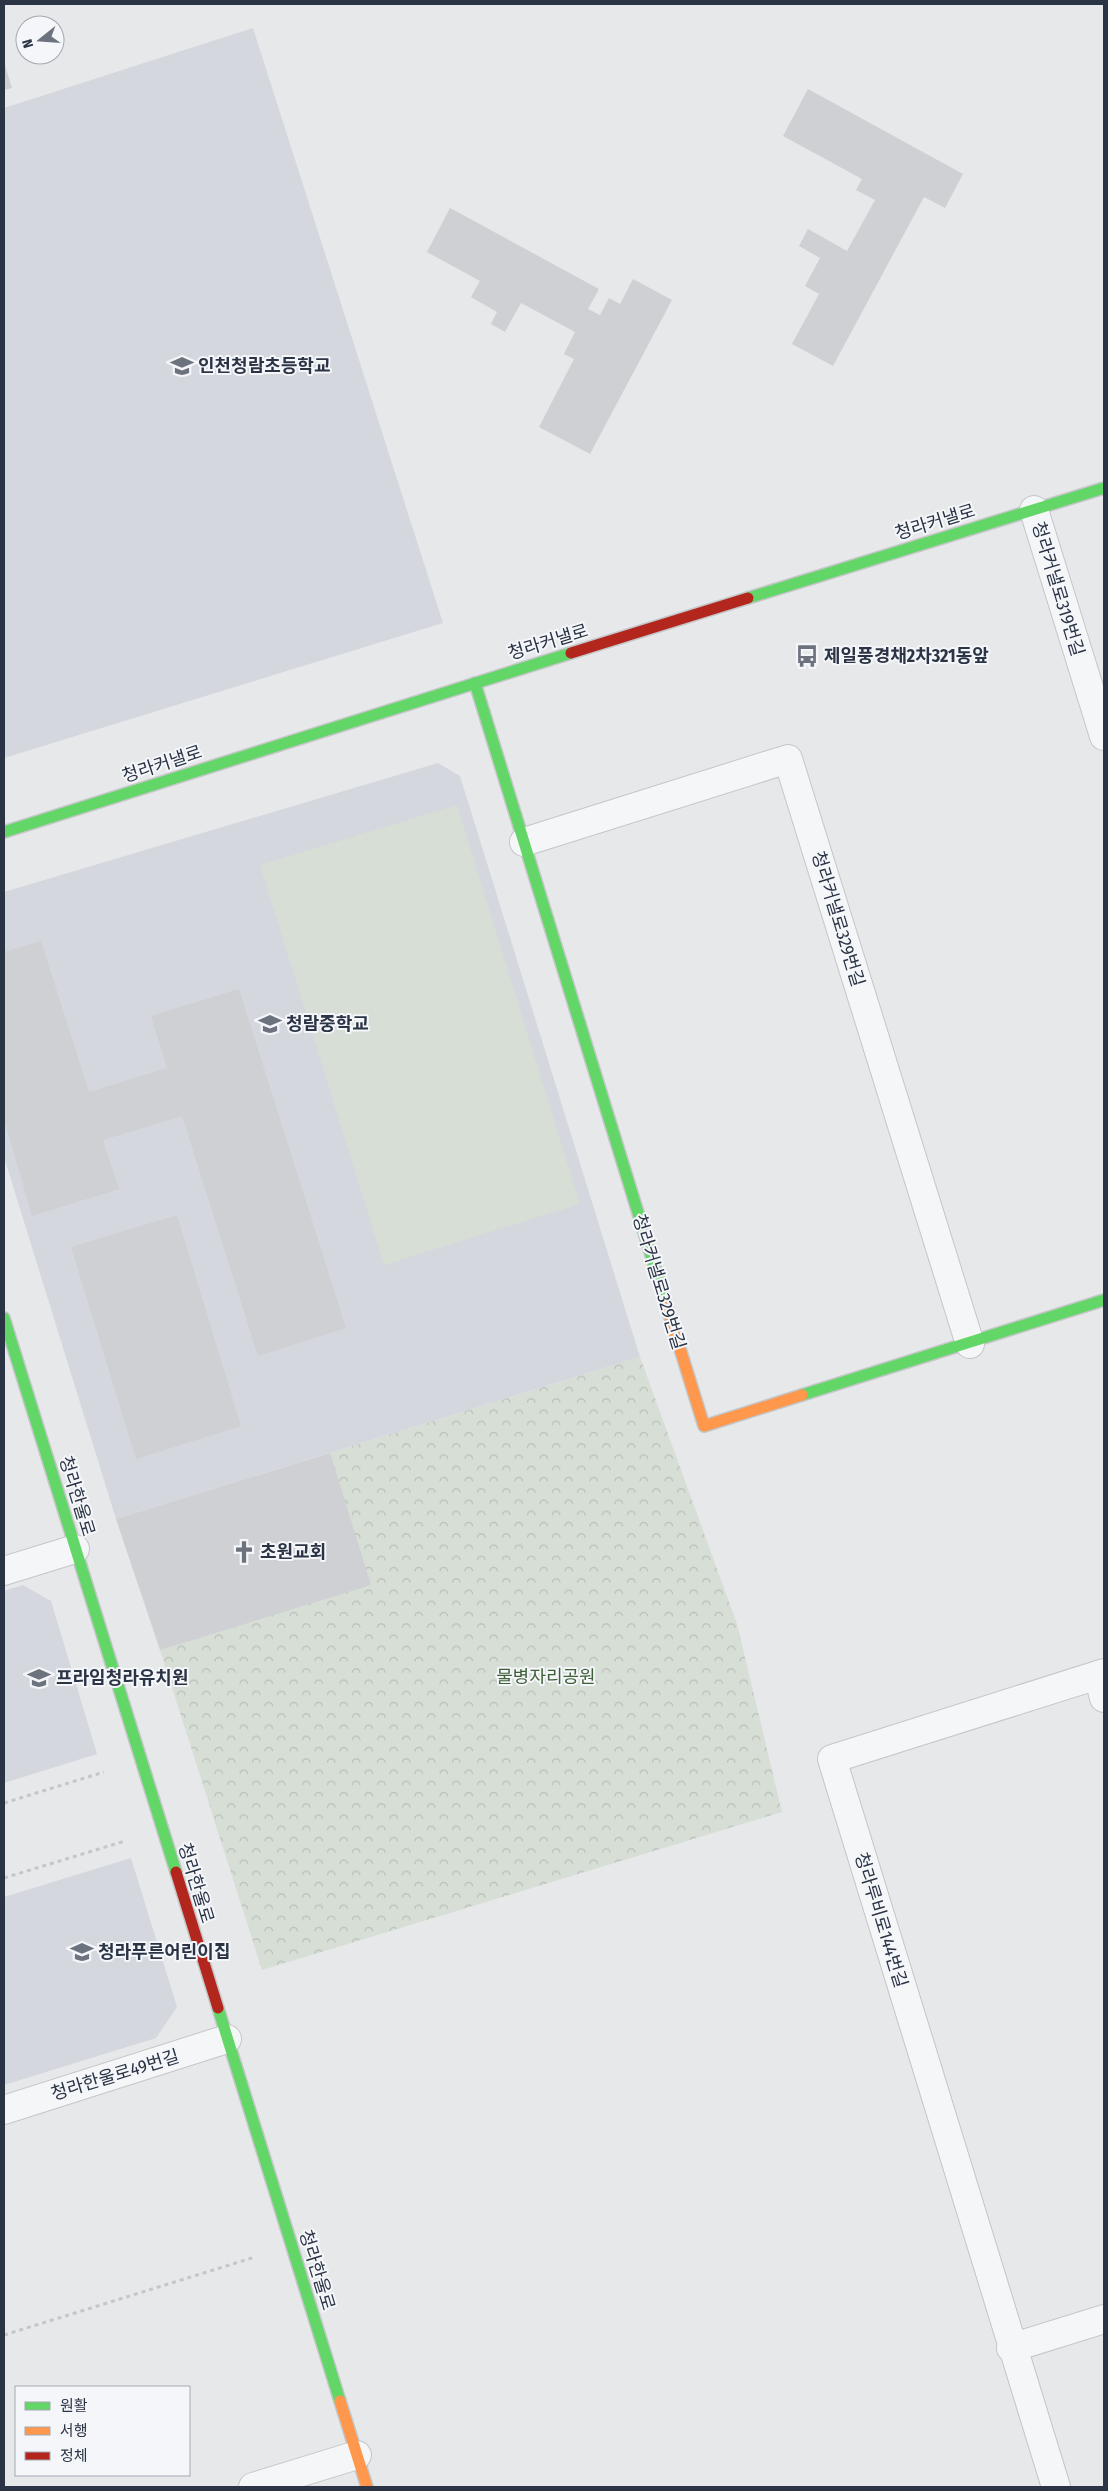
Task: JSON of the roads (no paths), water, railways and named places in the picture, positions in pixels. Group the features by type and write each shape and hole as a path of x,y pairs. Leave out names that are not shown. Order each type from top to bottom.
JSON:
{"street":[{"name":"청라커낼로","path":"4,832 475,683 1104,488"},
{"name":"청라커낼로319번길","path":"1034,510 1094,666 1104,736"},
{"name":"청라커낼로329번길","path":"475,683 704,1426 970,1344 1104,1300"},
{"name":"청라커낼로329번길","path":"524,842 788,759 970,1344"},
{"name":"청라한울로","path":"4,1318 367,2487"},
{"path":"4,1571 75,1549"},
{"name":"청라루비로144번길","path":"1056,2487 1011,2348 832,1759 1102,1682"},
{"name":"청라한울로49번길","path":"4,2110 227,2039"},
{"path":"1011,2348 1104,2319"},
{"path":"253,2487 357,2455"}],"place":[{"name":"인천청람초등학교","path":"182,366"},
{"name":"제일풍경채2차321동앞","path":"807,656"},
{"name":"청람중학교","path":"270,1024"},
{"name":"초원교회","path":"244,1552"},
{"name":"프라임청라유치원","path":"39,1678"},
{"name":"청라푸른어린이집","path":"82,1952"}],"park label":[{"name":"물병자리공원","path":"546,1677"}]}
